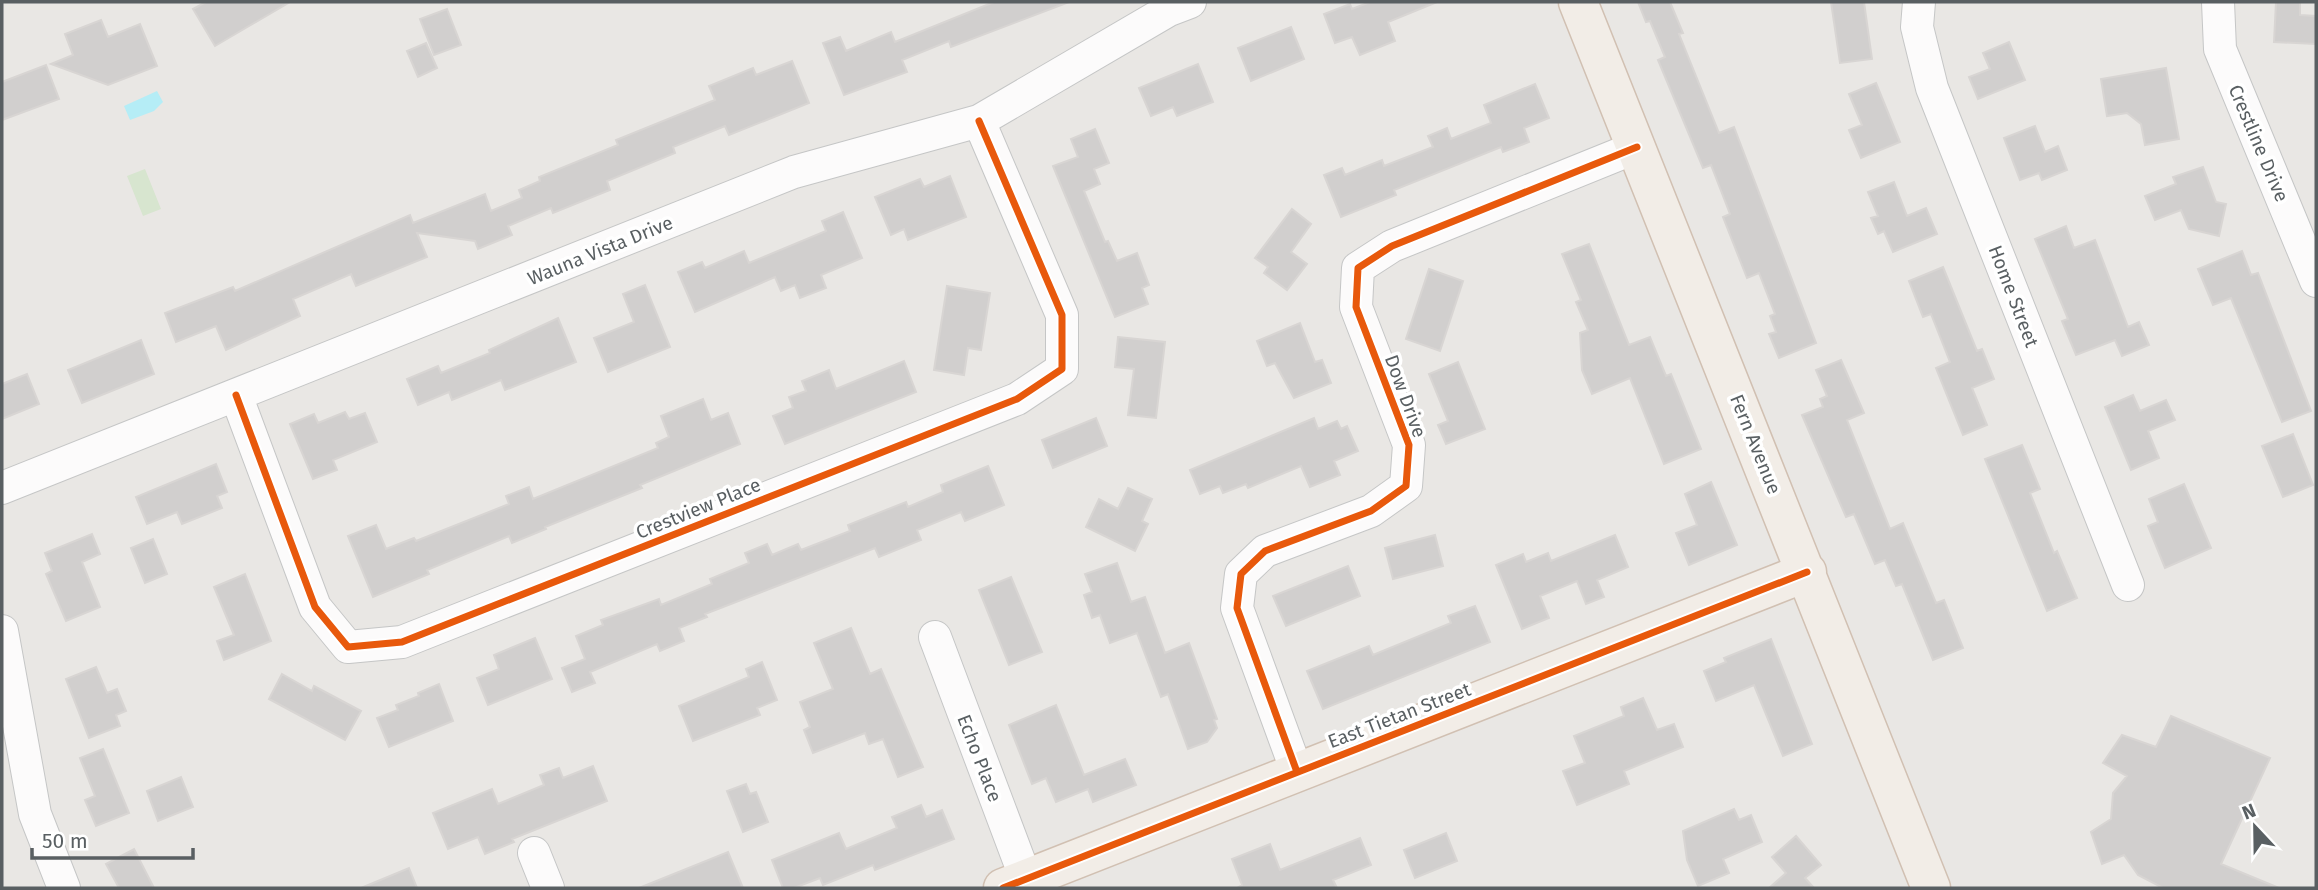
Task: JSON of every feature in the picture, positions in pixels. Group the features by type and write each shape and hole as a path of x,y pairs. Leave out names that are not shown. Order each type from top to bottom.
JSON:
{"main road":[{"name":"Fern Avenue","path":"1578,2 1931,888"},
{"name":"East Tietan Street","path":"1014,884 1807,572"}],"street":[{"name":"Wauna Vista Drive","path":"2,488 794,172 979,121 1169,9 1190,2"},
{"name":"Home Street","path":"1919,2 1917,27 1932,88 2127,585"},
{"name":"Crestline Drive","path":"2218,2 2220,49 2314,268"},
{"name":"Crestview Place","path":"236,396 315,607 348,647 402,642 1017,399 1062,369 1062,315 979,121"},
{"name":"Dow Drive","path":"1297,772 1237,608 1241,574 1265,551 1371,512 1406,486 1409,445 1356,307 1358,268 1392,246 1637,148"},
{"path":"2,631 35,814 64,888"},
{"name":"Echo Place","path":"935,637 1014,884"},
{"path":"534,853 548,888"}],"green space":[{"path":"145,169 161,209 143,216 127,176"}],"water":[{"path":"157,91 163,102 154,111 130,120 124,106"}],"building":[{"path":"206,2 290,2 215,46 193,9"},
{"path":"994,2 1069,2 951,47 949,41 902,60 907,72 844,95 823,43 840,37 846,51 891,32 895,42"},
{"path":"1370,2 1437,2 1388,22 1395,41 1360,55 1352,37 1335,43 1324,14 1350,4 1352,9"},
{"path":"1638,2 1670,2 1683,33 1679,34 1719,133 1734,127 1816,343 1779,358 1769,334 1776,332 1770,316 1775,314 1759,273 1747,278 1723,217 1730,214 1711,165 1703,168 1658,60 1665,57 1650,21 1646,22"},
{"path":"1831,2 1864,2 1872,59 1840,63"},
{"path":"2276,2 2300,2 2300,15 2316,16 2315,44 2274,42"},
{"path":"447,9 461,45 434,55 420,19"},
{"path":"101,20 108,37 140,24 157,66 108,85 51,64 73,55 65,34"},
{"path":"1291,27 1304,59 1251,81 1238,48"},
{"path":"2009,42 2025,80 1978,99 1969,77 1990,69 1983,53"},
{"path":"426,43 437,68 418,77 407,51"},
{"path":"792,61 809,103 729,135 725,126 673,147 675,153 607,181 610,190 553,213 551,208 508,226 512,235 478,249 475,241 417,233 427,257 356,286 351,274 293,299 300,316 226,350 216,326 176,342 165,313 233,287 235,291 410,215 413,223 485,194 491,211 522,198 519,190 540,181 539,177 618,145 616,140 715,100 709,86 753,68 756,75"},
{"path":"1198,64 1213,102 1177,116 1173,107 1151,116 1139,88"},
{"path":"46,65 59,99 2,120 2,82"},
{"path":"2166,68 2179,139 2145,145 2141,124 2127,113 2107,116 2101,79"},
{"path":"1876,83 1900,142 1861,158 1849,130 1862,125 1849,94"},
{"path":"1535,84 1549,118 1524,128 1529,142 1503,152 1501,147 1394,190 1396,195 1341,217 1324,175 1342,168 1345,175 1382,160 1384,166 1433,147 1428,136 1447,128 1451,139 1491,123 1484,105"},
{"path":"2035,126 2045,152 2058,146 2067,170 2042,180 2039,173 2020,180 2004,138"},
{"path":"1095,129 1109,163 1094,169 1100,184 1084,191 1105,242 1108,241 1117,261 1137,253 1149,285 1142,288 1148,304 1115,317 1053,166 1078,157 1071,139"},
{"path":"2203,167 2216,202 2226,204 2219,236 2189,229 2181,210 2155,220 2145,196 2176,184 2173,177"},
{"path":"950,176 966,217 908,240 904,229 891,235 875,197 920,179 924,187"},
{"path":"1894,182 1907,216 1926,208 1937,234 1893,252 1884,231 1878,234 1871,218 1878,216 1868,192"},
{"path":"1292,209 1311,224 1291,252 1307,264 1287,290 1264,273 1268,267 1255,258"},
{"path":"843,212 862,258 821,275 826,288 800,298 795,285 781,291 775,277 695,312 678,272 702,262 705,268 744,251 749,263 826,231 822,221"},
{"path":"2066,226 2074,248 2095,240 2128,327 2139,322 2149,345 2122,356 2115,340 2076,355 2062,321 2068,319 2035,239"},
{"path":"1589,244 1629,345 1650,337 1666,376 1671,374 1701,449 1664,464 1630,378 1592,394 1582,370 1580,333 1588,330 1576,302 1581,300 1562,254"},
{"path":"2242,251 2251,275 2258,273 2311,411 2282,422 2231,298 2213,305 2198,269"},
{"path":"1943,267 1977,351 1982,349 1994,379 1972,388 1987,425 1963,435 1936,368 1950,362 1931,314 1923,317 1909,281"},
{"path":"1429,269 1463,281 1440,351 1406,339"},
{"path":"645,285 670,347 608,372 594,338 634,322 623,294"},
{"path":"947,286 990,293 981,350 968,348 964,375 934,370"},
{"path":"558,318 576,362 505,390 501,380 452,400 449,392 418,405 407,379 438,366 441,373 490,353 489,350"},
{"path":"1300,323 1315,362 1322,360 1331,383 1294,398 1275,363 1267,366 1257,341"},
{"path":"1118,337 1165,342 1156,418 1128,415 1134,369 1115,367"},
{"path":"141,340 154,374 82,403 68,370"},
{"path":"1841,360 1864,413 1847,420 1890,529 1903,523 1936,603 1944,600 1963,648 1933,660 1902,584 1896,586 1885,560 1875,564 1854,514 1846,517 1802,415 1823,407 1820,399 1827,396 1816,370"},
{"path":"904,361 916,392 785,444 773,416 793,408 789,397 806,391 802,381 829,370 836,389"},
{"path":"1458,362 1485,429 1446,444 1438,425 1448,421 1429,374"},
{"path":"27,374 39,404 2,419 2,384"},
{"path":"2133,395 2140,411 2166,400 2175,420 2148,431 2159,458 2131,470 2105,407"},
{"path":"703,399 711,420 728,413 740,444 640,485 642,488 512,543 509,536 427,570 429,574 373,597 348,536 376,525 386,549 414,538 416,541 509,504 506,496 529,487 533,499 658,448 656,443 669,437 661,416"},
{"path":"345,412 349,419 365,413 377,442 333,460 337,470 313,479 290,424 314,414 318,423"},
{"path":"1096,418 1107,446 1053,468 1042,440"},
{"path":"1314,418 1318,429 1337,421 1341,429 1347,426 1358,451 1334,461 1340,475 1310,487 1301,466 1248,488 1246,484 1223,493 1220,486 1200,494 1190,470"},
{"path":"2293,434 2313,485 2283,497 2262,446"},
{"path":"2022,445 2040,489 2030,493 2054,553 2057,551 2077,598 2047,611 1985,459"},
{"path":"216,464 227,492 217,496 222,508 182,524 177,512 147,524 136,497"},
{"path":"988,466 1004,505 965,521 961,512 917,530 921,540 879,557 875,548 705,614 707,617 679,628 684,641 660,651 657,644 590,672 595,683 572,692 562,668 585,659 576,636 603,625 601,620 659,599 661,605 712,584 710,579 749,563 745,553 767,544 772,555 798,544 801,550 850,531 848,525 906,502 908,507 943,492 941,485"},
{"path":"1711,482 1737,545 1689,565 1676,533 1697,525 1685,494"},
{"path":"2184,484 2211,548 2165,568 2148,526 2158,522 2149,499"},
{"path":"1128,488 1152,499 1142,521 1148,524 1135,551 1086,527 1099,499 1118,509"},
{"path":"92,534 100,554 82,562 100,607 66,621 46,574 52,571 45,553"},
{"path":"1435,535 1443,566 1393,579 1385,548"},
{"path":"1615,535 1628,567 1597,580 1604,597 1586,604 1577,581 1540,596 1549,618 1522,629 1496,565 1523,554 1526,562 1548,553 1551,561"},
{"path":"153,539 167,574 145,583 131,548"},
{"path":"1117,563 1131,602 1145,597 1165,653 1189,643 1217,719 1214,720 1217,728 1207,742 1188,749 1168,694 1161,697 1137,633 1110,643 1100,615 1092,618 1084,595 1092,592 1085,574"},
{"path":"1348,566 1360,596 1286,626 1273,596"},
{"path":"245,574 271,641 224,660 217,641 234,635 214,587"},
{"path":"1011,577 1042,652 1009,665 979,590"},
{"path":"1475,606 1490,642 1323,709 1307,671 1369,646 1373,655 1451,623 1448,616"},
{"path":"851,628 870,674 881,669 923,767 898,777 883,739 869,744 865,733 813,753 804,730 810,727 800,702 833,689 814,643"},
{"path":"535,638 552,679 488,705 477,678 499,669 494,655"},
{"path":"1771,639 1812,744 1783,756 1754,685 1716,701 1704,671 1726,662 1724,658"},
{"path":"762,662 777,700 757,708 760,715 693,741 679,706 749,677 746,669"},
{"path":"96,667 107,693 117,689 126,711 116,715 120,726 89,738 66,679"},
{"path":"282,674 312,691 314,686 361,711 345,740 269,699"},
{"path":"439,684 453,721 389,747 377,718 398,710 396,705"},
{"path":"1643,698 1657,730 1674,724 1683,747 1624,771 1629,784 1577,805 1563,771 1585,763 1574,736 1624,716 1621,707"},
{"path":"1056,705 1084,775 1125,759 1136,785 1093,802 1088,789 1056,802 1046,778 1032,784 1009,725"},
{"path":"2171,716 2270,758 2221,864 2279,888 2163,888 2138,875 2124,855 2102,864 2091,832 2111,819 2113,793 2127,776 2103,763 2122,735 2156,747"},
{"path":"103,749 129,813 96,826 85,800 95,796 80,758"},
{"path":"593,766 607,801 512,839 514,842 485,854 478,837 448,849 433,813 492,789 498,804 544,785 540,775 559,768 563,778"},
{"path":"181,777 193,807 158,821 147,791"},
{"path":"746,784 750,794 756,792 768,822 743,832 727,791"},
{"path":"921,805 926,817 942,810 954,839 875,870 873,865 823,885 820,878 794,888 783,888 772,860 839,833 846,849 897,828 892,817"},
{"path":"1734,809 1739,820 1751,815 1762,842 1723,859 1729,873 1698,886 1687,860 1683,831"},
{"path":"1446,833 1457,861 1415,878 1404,850"},
{"path":"1796,836 1821,865 1805,878 1814,888 1769,888 1786,873 1772,857"},
{"path":"1360,838 1371,865 1333,880 1337,888 1237,888 1242,885 1232,859 1270,844 1280,870"},
{"path":"134,849 154,888 119,888 106,864"},
{"path":"728,852 743,888 639,888"},
{"path":"409,868 417,888 361,888"}],"cycle path":[{"path":"236,395 315,607 348,647 402,642 1017,399 1062,369 1062,315 979,121"},
{"path":"1297,772 1237,608 1241,574 1265,551 1371,511 1406,486 1409,445 1356,307 1358,268 1392,246 1637,147"},
{"path":"1003,888 1807,572"}]}
